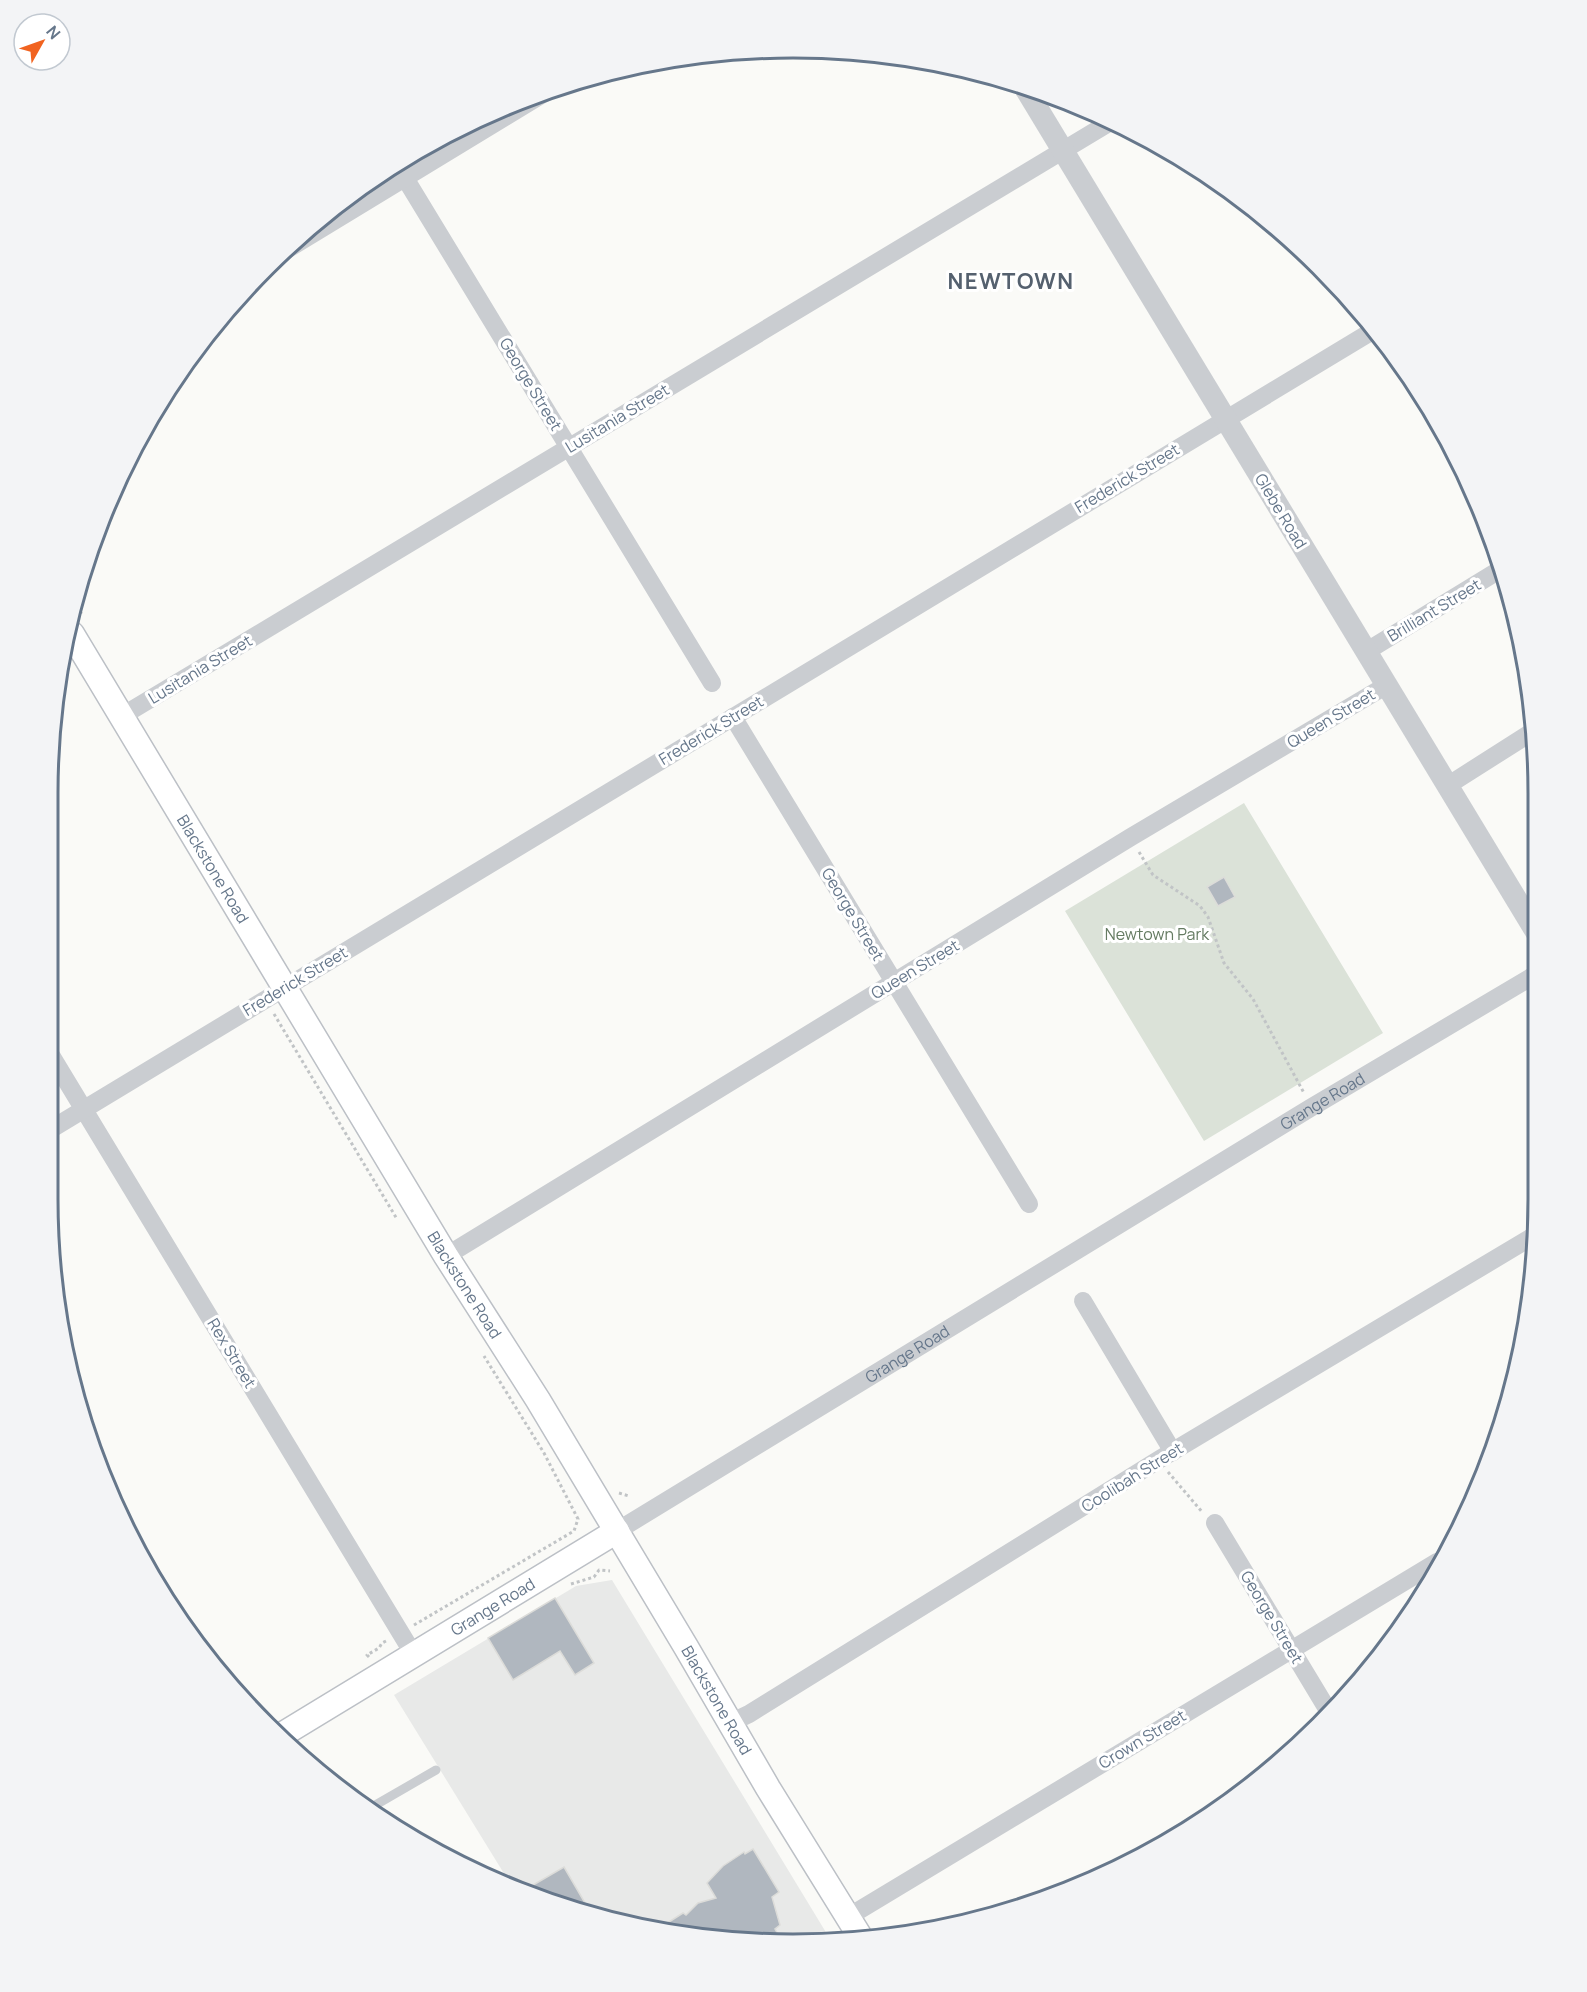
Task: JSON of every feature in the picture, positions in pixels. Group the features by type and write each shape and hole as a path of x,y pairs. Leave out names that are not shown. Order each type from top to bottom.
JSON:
{"main road":[{"name":"Blackstone Road","path":"75,640 446,1257 538,1400 853,1926"},
{"name":"Grange Road","path":"288,1731 617,1531"}],"street":[{"name":"Glebe Road","path":"1031,99 1528,918"},
{"path":"344,212 410,168 485,126"},
{"name":"Lusitania Street","path":"122,716 1103,127"},
{"name":"George Street","path":"410,168 569,447 712,683"},
{"name":"Frederick Street","path":"58,1125 1367,334"},
{"name":"Brilliant Street","path":"1366,651 1494,573"},
{"name":"Queen Street","path":"446,1257 1131,837 1387,685"},
{"name":"George Street","path":"733,717 1029,1204"},
{"path":"1448,786 1526,736"},
{"name":"Grange Road","path":"617,1531 1312,1107 1528,979"},
{"name":"Rex Street","path":"58,1068 414,1655"},
{"name":"Coolibah Street","path":"730,1723 1167,1455 1527,1240"},
{"path":"1083,1301 1167,1455"},
{"name":"George Street","path":"1215,1523 1325,1705"},
{"name":"Crown Street","path":"853,1926 1292,1649 1430,1566"}],"lane":[{"path":"377,1804 436,1770"}],"path":[{"path":"1131,837 1153,875 1200,906 1208,917 1224,963 1253,999 1312,1107"},
{"path":"1167,1455 1168,1471 1210,1521 1215,1523"},
{"path":"414,1625 574,1531"},
{"path":"369,1657 367,1655 386,1641"}],"shaded area":[{"path":"612,1580 826,1933 745,1932 650,1919 557,1894 505,1875 394,1695 576,1586"}],"green space":[{"name":"Newtown Park","path":"1244,803 1383,1033 1204,1141 1065,911","holes":["1224,877 1235,896 1218,906 1207,887"]}],"building":[{"path":"1224,877 1235,897 1218,906 1207,887"},
{"path":"555,1598 594,1663 575,1675 560,1651 513,1680 488,1638"},
{"path":"753,1849 779,1892 772,1897 780,1925 775,1929 777,1933 745,1932 669,1922 683,1913 686,1915 698,1903 716,1898 707,1883 723,1866 744,1852 745,1854"},
{"path":"564,1867 585,1902 557,1894 533,1885"}],"district":[{"name":"NEWTOWN","path":"1011,281"}]}
